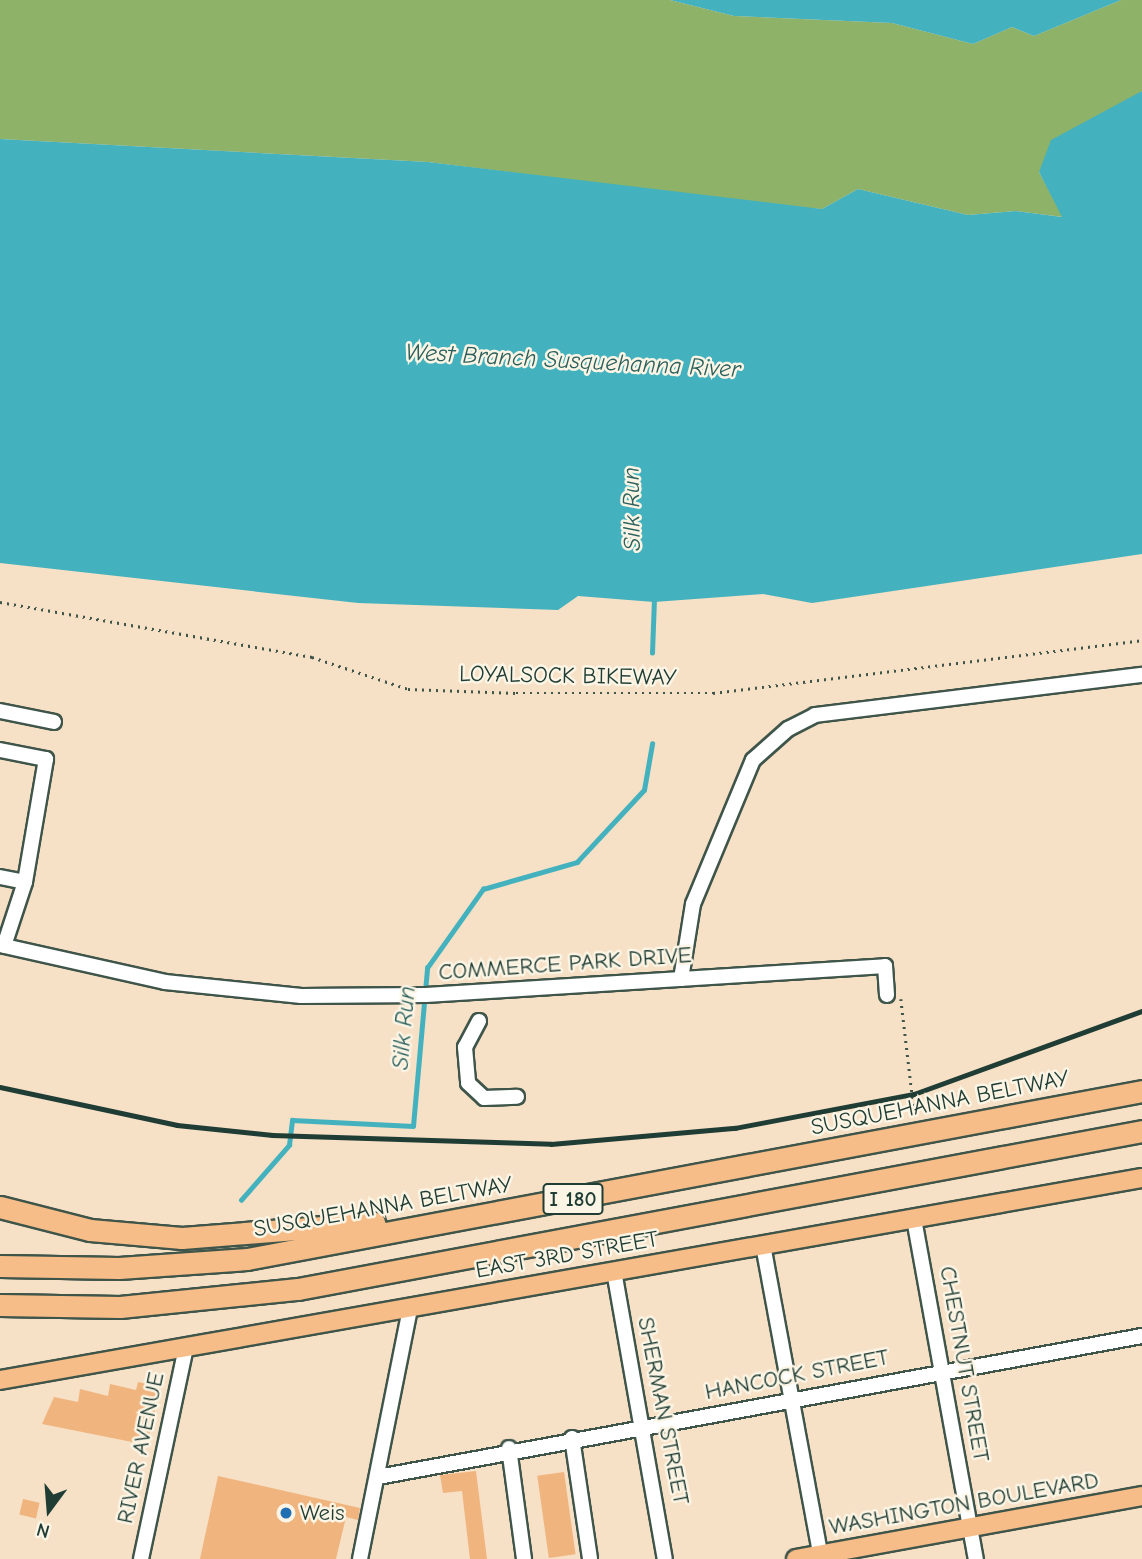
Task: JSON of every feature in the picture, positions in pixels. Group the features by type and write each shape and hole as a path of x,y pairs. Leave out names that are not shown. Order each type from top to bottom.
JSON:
{"highway":[{"name":"SUSQUEHANNA BELTWAY","path":"0,1266 119,1268 247,1258 1142,1091"},
{"name":"I 180","path":"0,1306 196,1302 371,1278 1142,1131"},
{"path":"0,1207 90,1230 223,1238 601,1194"}],"main road":[{"name":"EAST 3RD STREET","path":"0,1380 1142,1178"},
{"name":"WASHINGTON BOULEVARD","path":"796,1559 821,1557 1142,1496"}],"street":[{"path":"681,979 693,904 749,771 788,729 815,715 1142,675"},
{"path":"0,711 54,722"},
{"path":"0,750 46,759 25,882 2,946"},
{"path":"0,877 25,882"},
{"name":"COMMERCE PARK DRIVE","path":"2,946 223,989 438,995 885,966 894,995"},
{"path":"479,1021 465,1047 468,1083 484,1098 517,1097"},
{"name":"CHESTNUT STREET","path":"914,1219 976,1559"},
{"path":"763,1245 821,1557"},
{"name":"SHERMAN STREET","path":"614,1271 665,1559"},
{"path":"360,1559 410,1308"},
{"name":"HANCOCK STREET","path":"378,1477 509,1448 643,1428 1142,1336"},
{"name":"RIVER AVENUE","path":"141,1559 186,1347"},
{"path":"572,1438 590,1559"},
{"path":"509,1448 524,1559"}],"path":[{"name":"LOYALSOCK BIKEWAY","path":"0,602 312,657 408,689 516,693 738,691 1142,640"},
{"path":"894,995 914,1110"}],"green space":[{"path":"0,0 670,0 734,16 892,23 973,44 1012,27 1034,36 1121,0 1142,0 1142,91 1039,172 1063,217 1016,211 968,215 858,189 822,209 776,206 428,162 0,139"}],"water":[{"path":"670,0 1121,0 1034,36 1012,27 973,44 892,23 734,16"},
{"name":"West Branch Susquehanna River","path":"1142,91 1142,554 812,603 763,594 654,602 578,596 558,610 358,603 0,563 0,139 428,162 822,209 858,189 968,215 1016,211 1062,217 1039,172 1051,140"}],"building":[{"path":"138,1382 160,1387 147,1445 42,1424 54,1397 78,1402 80,1389 108,1396 110,1384 136,1390"},
{"path":"476,1471 487,1559 470,1559 462,1491 443,1493 440,1475"},
{"path":"564,1472 576,1554 549,1558 537,1476"},
{"name":"Weis","path":"218,1476 360,1508 358,1520 346,1517 336,1559 200,1559"},
{"path":"23,1499 40,1503 36,1518 19,1515"}],"waterway":[{"name":"Silk Run","path":"652,653 654,598"},
{"name":"Silk Run","path":"241,1200 289,1145 292,1120 413,1126 427,968 483,889 577,862 644,790 652,744"}],"railway":[{"path":"0,1087 177,1125 272,1135 551,1144 735,1128 914,1094 1142,1011"}],"place":[{"name":"Weis","path":"286,1513"}]}
